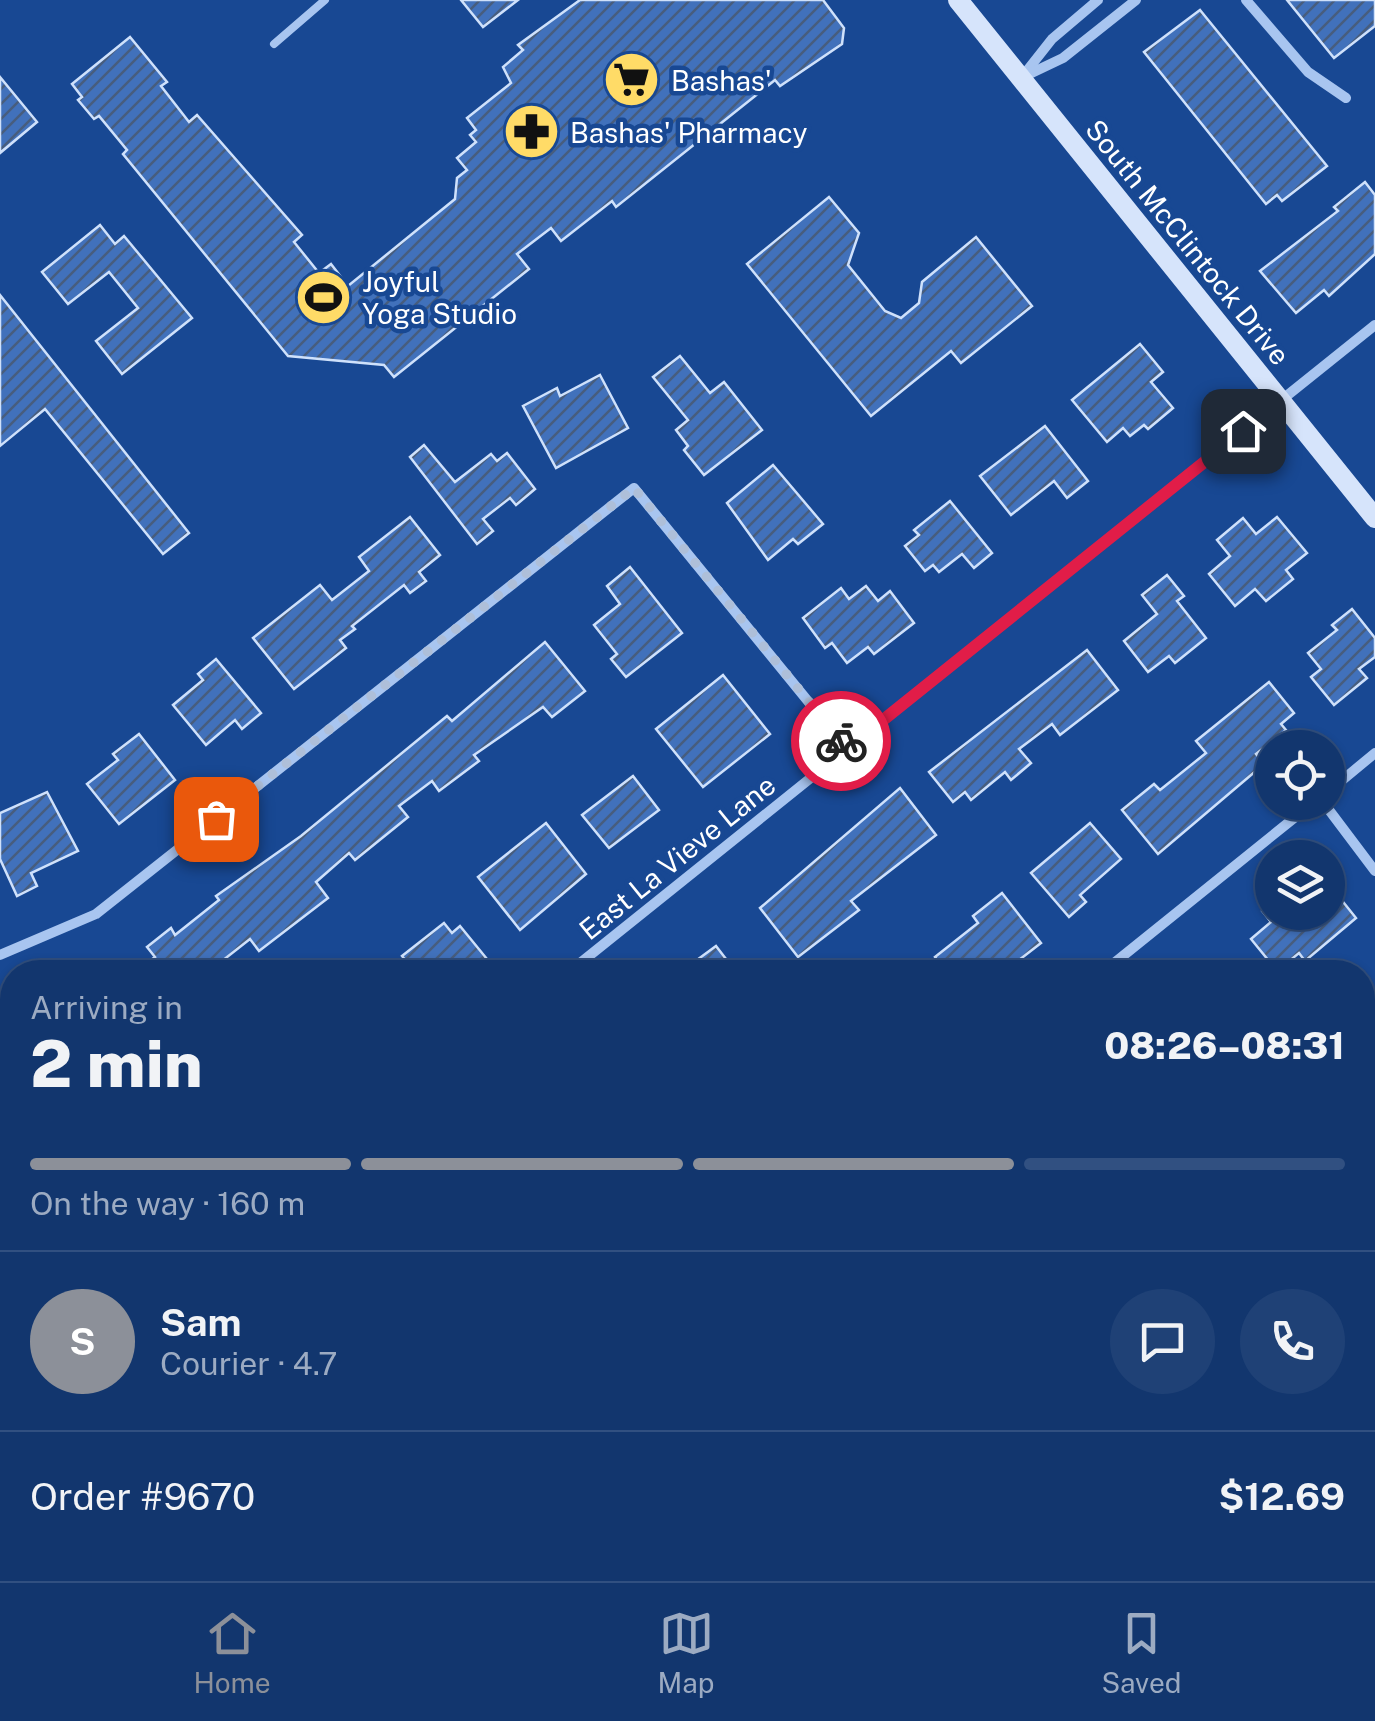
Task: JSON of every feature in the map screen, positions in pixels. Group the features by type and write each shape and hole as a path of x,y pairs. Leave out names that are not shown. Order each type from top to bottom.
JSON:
{"main road":[{"name":"South McClintock Drive","path":"958,0 1375,518"}],"street":[{"path":"1020,78 1052,39 1098,0"},
{"path":"1020,78 1063,58 1136,0"},
{"path":"1246,0 1308,72 1346,98"},
{"name":"East La Vieve Lane","path":"584,960 1375,325"},
{"path":"0,954 96,914 634,488 847,749"},
{"path":"1345,778 1375,753"},
{"path":"1118,960 1292,820"},
{"path":"1337,820 1375,871"}],"lane":[{"path":"274,44 325,0"}],"building":[{"path":"461,0 518,0 483,27"},
{"path":"580,0 823,0 844,28 842,44 780,86 775,80 616,207 612,201 561,241 551,228 517,254 529,269 394,377 384,365 288,356 123,154 127,150 99,116 94,119 78,100 82,97 72,84 130,37 167,82 161,86 189,122 197,115 302,235 294,242 319,273 331,264 348,286 455,199 457,178 467,170 457,158 476,142 470,135 476,130 467,118 511,83 503,67 523,50 518,45"},
{"path":"1287,0 1375,0 1375,26 1334,58"},
{"path":"1200,10 1327,166 1282,201 1277,195 1266,204 1144,52"},
{"path":"0,77 37,122 0,153"},
{"path":"1365,182 1375,195 1375,254 1329,296 1324,290 1296,313 1260,271 1338,211 1334,207"},
{"path":"829,197 859,233 848,265 885,311 901,318 919,303 922,282 976,237 1032,306 961,363 951,351 871,416 747,264"},
{"path":"100,225 115,244 124,236 192,318 122,374 96,341 138,308 109,272 68,304 42,272"},
{"path":"0,295 189,533 163,554 45,409 0,446"},
{"path":"1140,344 1163,372 1151,382 1173,408 1148,429 1144,425 1130,436 1123,428 1107,442 1072,400"},
{"path":"680,356 710,393 724,382 762,430 704,475 684,450 688,446 676,430 688,420 653,377"},
{"path":"600,375 628,428 556,468 523,406 557,388 560,396"},
{"path":"1045,426 1088,481 1067,498 1054,481 1011,515 980,476"},
{"path":"424,445 455,482 491,454 497,461 507,453 535,489 516,505 510,498 483,519 493,531 477,544 410,457"},
{"path":"773,465 823,524 798,544 793,539 768,560 727,503"},
{"path":"950,501 992,553 974,568 962,554 939,572 933,565 925,571 905,546 919,535 914,530"},
{"path":"410,517 440,555 419,572 426,581 410,593 404,585 352,626 355,629 340,640 346,648 294,689 253,638 320,585 332,600 369,571 359,557"},
{"path":"1277,517 1307,553 1286,570 1293,579 1266,601 1255,589 1235,606 1209,574 1230,556 1217,540 1243,518 1256,534"},
{"path":"630,567 682,633 626,677 611,659 617,654 594,625 620,604 607,586"},
{"path":"1167,575 1184,596 1177,601 1206,638 1175,663 1169,656 1148,672 1124,641 1157,614 1142,595"},
{"path":"866,586 878,601 890,591 914,623 874,654 868,647 847,663 832,643 825,648 803,618 841,588 849,599"},
{"path":"1352,609 1375,638 1375,657 1359,669 1367,678 1334,705 1311,677 1321,669 1308,653 1337,630 1332,625"},
{"path":"545,642 585,691 552,717 543,707 474,755 479,761 439,791 432,781 399,806 408,817 355,860 349,853 316,882 328,898 259,951 250,939 223,960 151,960 155,957 147,947 171,928 175,935 219,900 216,896 301,836 447,716 452,721"},
{"path":"1087,650 1118,690 1060,735 1052,724 1019,749 1031,763 1011,780 1005,772 971,800 965,792 953,802 929,772"},
{"path":"216,659 261,713 242,729 235,720 206,745 173,705 203,680 198,674"},
{"path":"723,675 770,734 703,787 656,729"},
{"path":"1269,682 1294,713 1281,724 1286,730 1255,730 1255,772 1158,854 1122,810 1154,784 1160,790 1206,753 1196,741"},
{"path":"139,734 175,780 119,824 87,784 118,760 113,754"},
{"path":"633,776 659,810 609,848 582,815"},
{"path":"900,788 936,835 851,901 859,910 798,957 760,908"},
{"path":"47,792 78,851 31,873 37,886 17,896 0,859 0,813"},
{"path":"546,823 586,874 520,930 478,877"},
{"path":"1090,823 1121,859 1080,895 1086,902 1069,917 1031,873"},
{"path":"1002,893 1041,943 1019,960 937,960 935,957 978,923 973,916"},
{"path":"1345,904 1356,918 1345,927"},
{"path":"444,923 452,933 460,926 487,959 405,960 402,956"},
{"path":"1262,930 1342,930 1306,960 1299,953 1290,960 1268,960 1251,939"},
{"path":"716,946 727,960 697,960"}],"way so far":[{"path":"216,819 634,488 841,741"}],"place":[{"name":"Bashas'","path":"632,80"},
{"name":"Bashas' Pharmacy","path":"531,132"},
{"name":"Joyful Yoga Studio","path":"323,297"}],"route":[{"path":"841,741 847,749 1243,431"}]}
